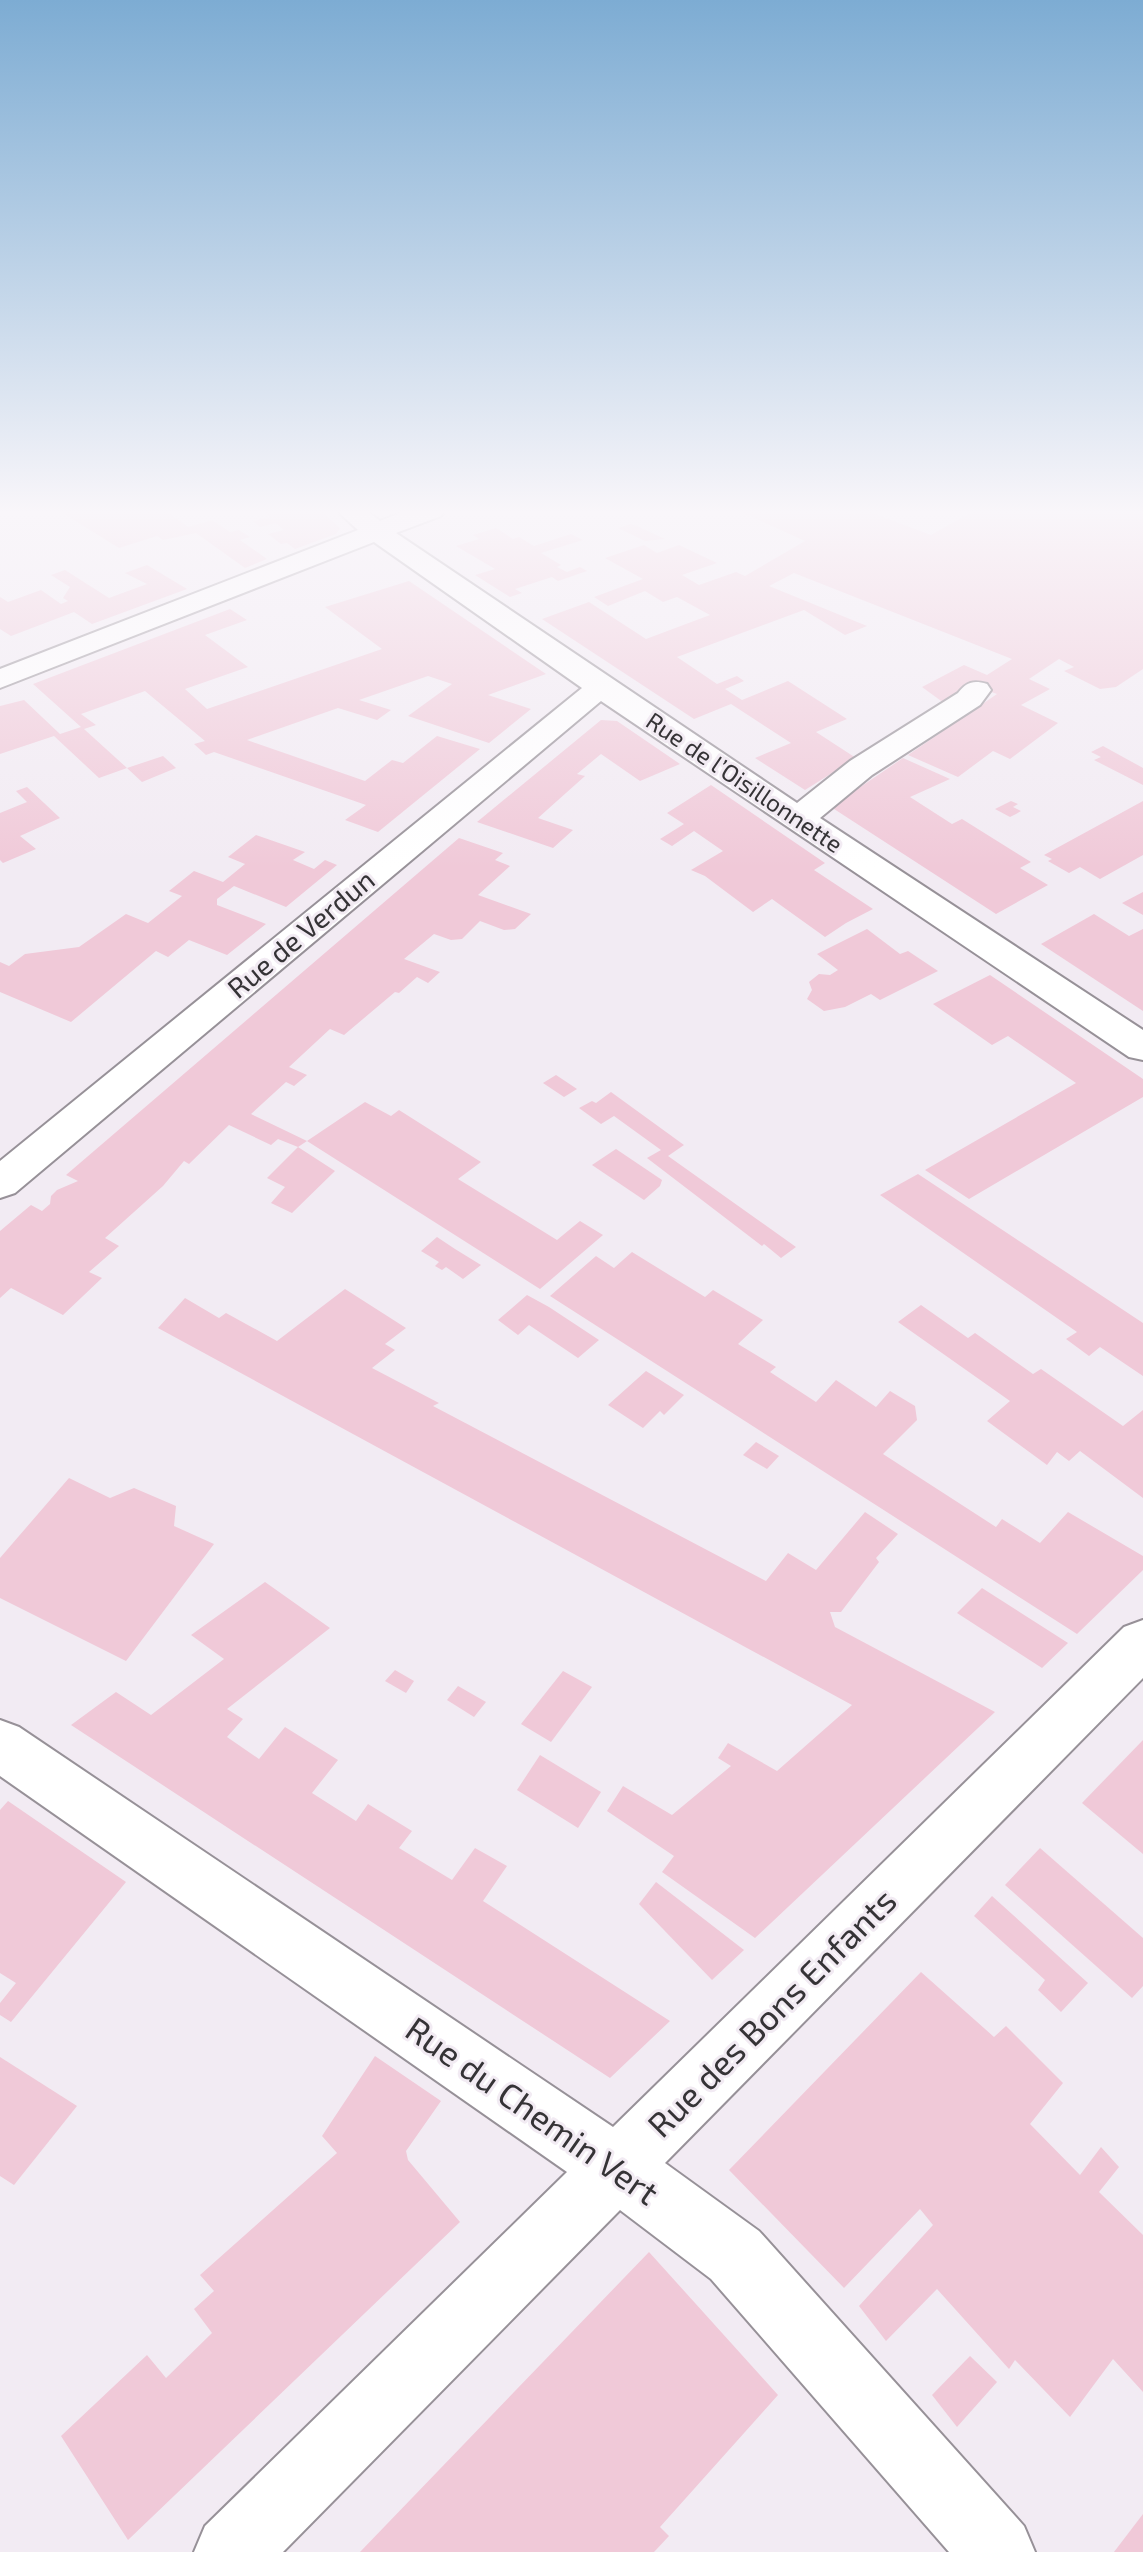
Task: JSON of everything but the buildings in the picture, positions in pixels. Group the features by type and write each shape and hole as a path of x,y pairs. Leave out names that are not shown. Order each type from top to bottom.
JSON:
{"street":[{"path":"0,679 127,629"},
{"name":"Rue de l’Oisillonnette","path":"516,629 1143,1048"},
{"name":"Rue de Verdun","path":"0,1183 585,700 605,690"},
{"path":"798,819 861,768 969,699 976,690"},
{"name":"Rue des Bons Enfants","path":"231,2552 1143,1643"},
{"name":"Rue du Chemin Vert","path":"0,1745 616,2167 735,2255 998,2552"}]}
